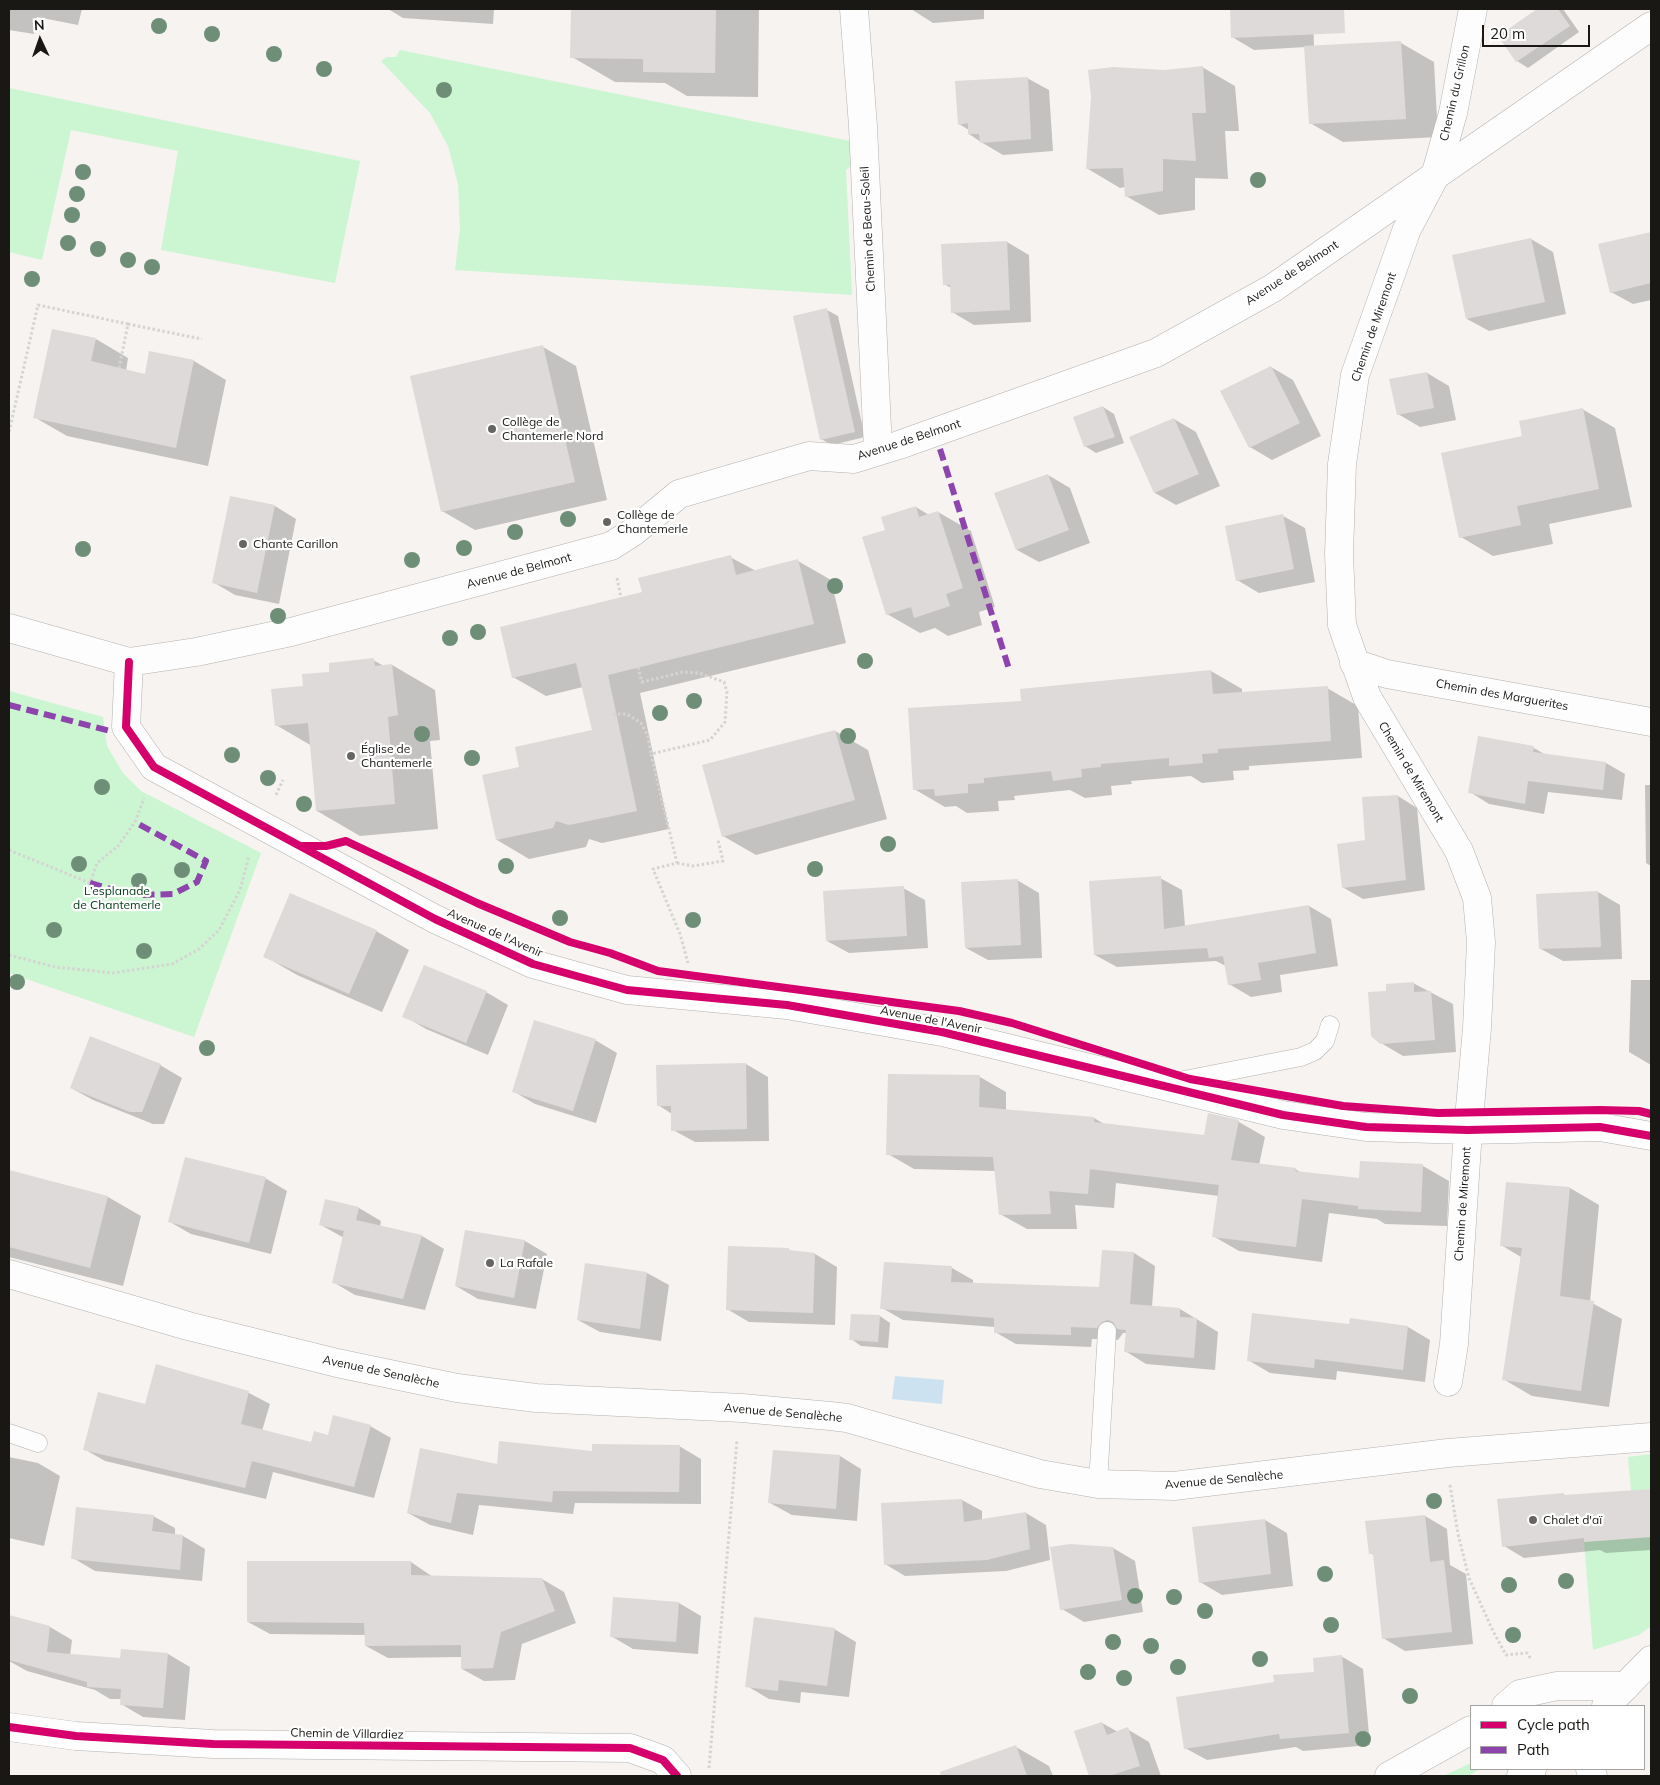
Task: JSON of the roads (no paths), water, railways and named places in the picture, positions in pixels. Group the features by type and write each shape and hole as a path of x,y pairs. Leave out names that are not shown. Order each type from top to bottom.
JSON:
{"street":[{"name":"Chemin de Beau-Soleil","path":"854,9 863,126 878,450"},
{"name":"Chemin du Grillon","path":"1435,176 1453,113 1473,9"},
{"name":"Avenue de Belmont","path":"9,628 129,662 196,652 291,632 611,546 633,532 680,494 809,456 854,459 899,445 1156,353 1273,288 1651,26"},
{"name":"Chemin de Miremont","path":"1435,176 1407,229 1355,376 1342,464 1339,554 1342,625 1367,697 1390,739 1459,850 1477,898 1481,942 1477,1028 1468,1130 1454,1344 1448,1382"},
{"name":"Avenue de l'Avenir","path":"129,662 126,727 154,767 435,919 534,964 627,990 786,1004 942,1032 1164,1084 1283,1115 1366,1127 1468,1130 1600,1128 1651,1136"},
{"name":"Chemin des Marguerites","path":"1354,663 1387,674 1651,722"},
{"name":"Avenue de Senalèche","path":"9,1274 207,1330 337,1363 457,1388 536,1398 742,1408 838,1417 1040,1474 1098,1484 1174,1486 1448,1453 1651,1437"},
{"path":"1607,1705 1651,1660"},
{"path":"1507,1705 1520,1694 1557,1686 1626,1686"},
{"name":"Chemin de Villardiez","path":"9,1727 76,1736 213,1744 630,1748 663,1760 677,1776"},
{"path":"1389,1776 1470,1731"}],"lane":[{"path":"1164,1084 1301,1057 1315,1051 1325,1040 1330,1025"},
{"path":"1098,1484 1107,1331"},
{"path":"9,1433 38,1443"}],"water":[{"path":"895,1376 944,1380 942,1404 892,1399"}],"place":[{"name":"Collège de Chantemerle Nord","path":"492,429"},
{"name":"Collège de Chantemerle","path":"607,522"},
{"name":"Chante Carillon","path":"243,544"},
{"name":"Église de Chantemerle","path":"351,756"},
{"name":"La Rafale","path":"490,1263"},
{"name":"Chalet d'aï","path":"1533,1520"}],"park label":[{"name":"L’esplanade de Chantemerle","path":"117,898"}]}
